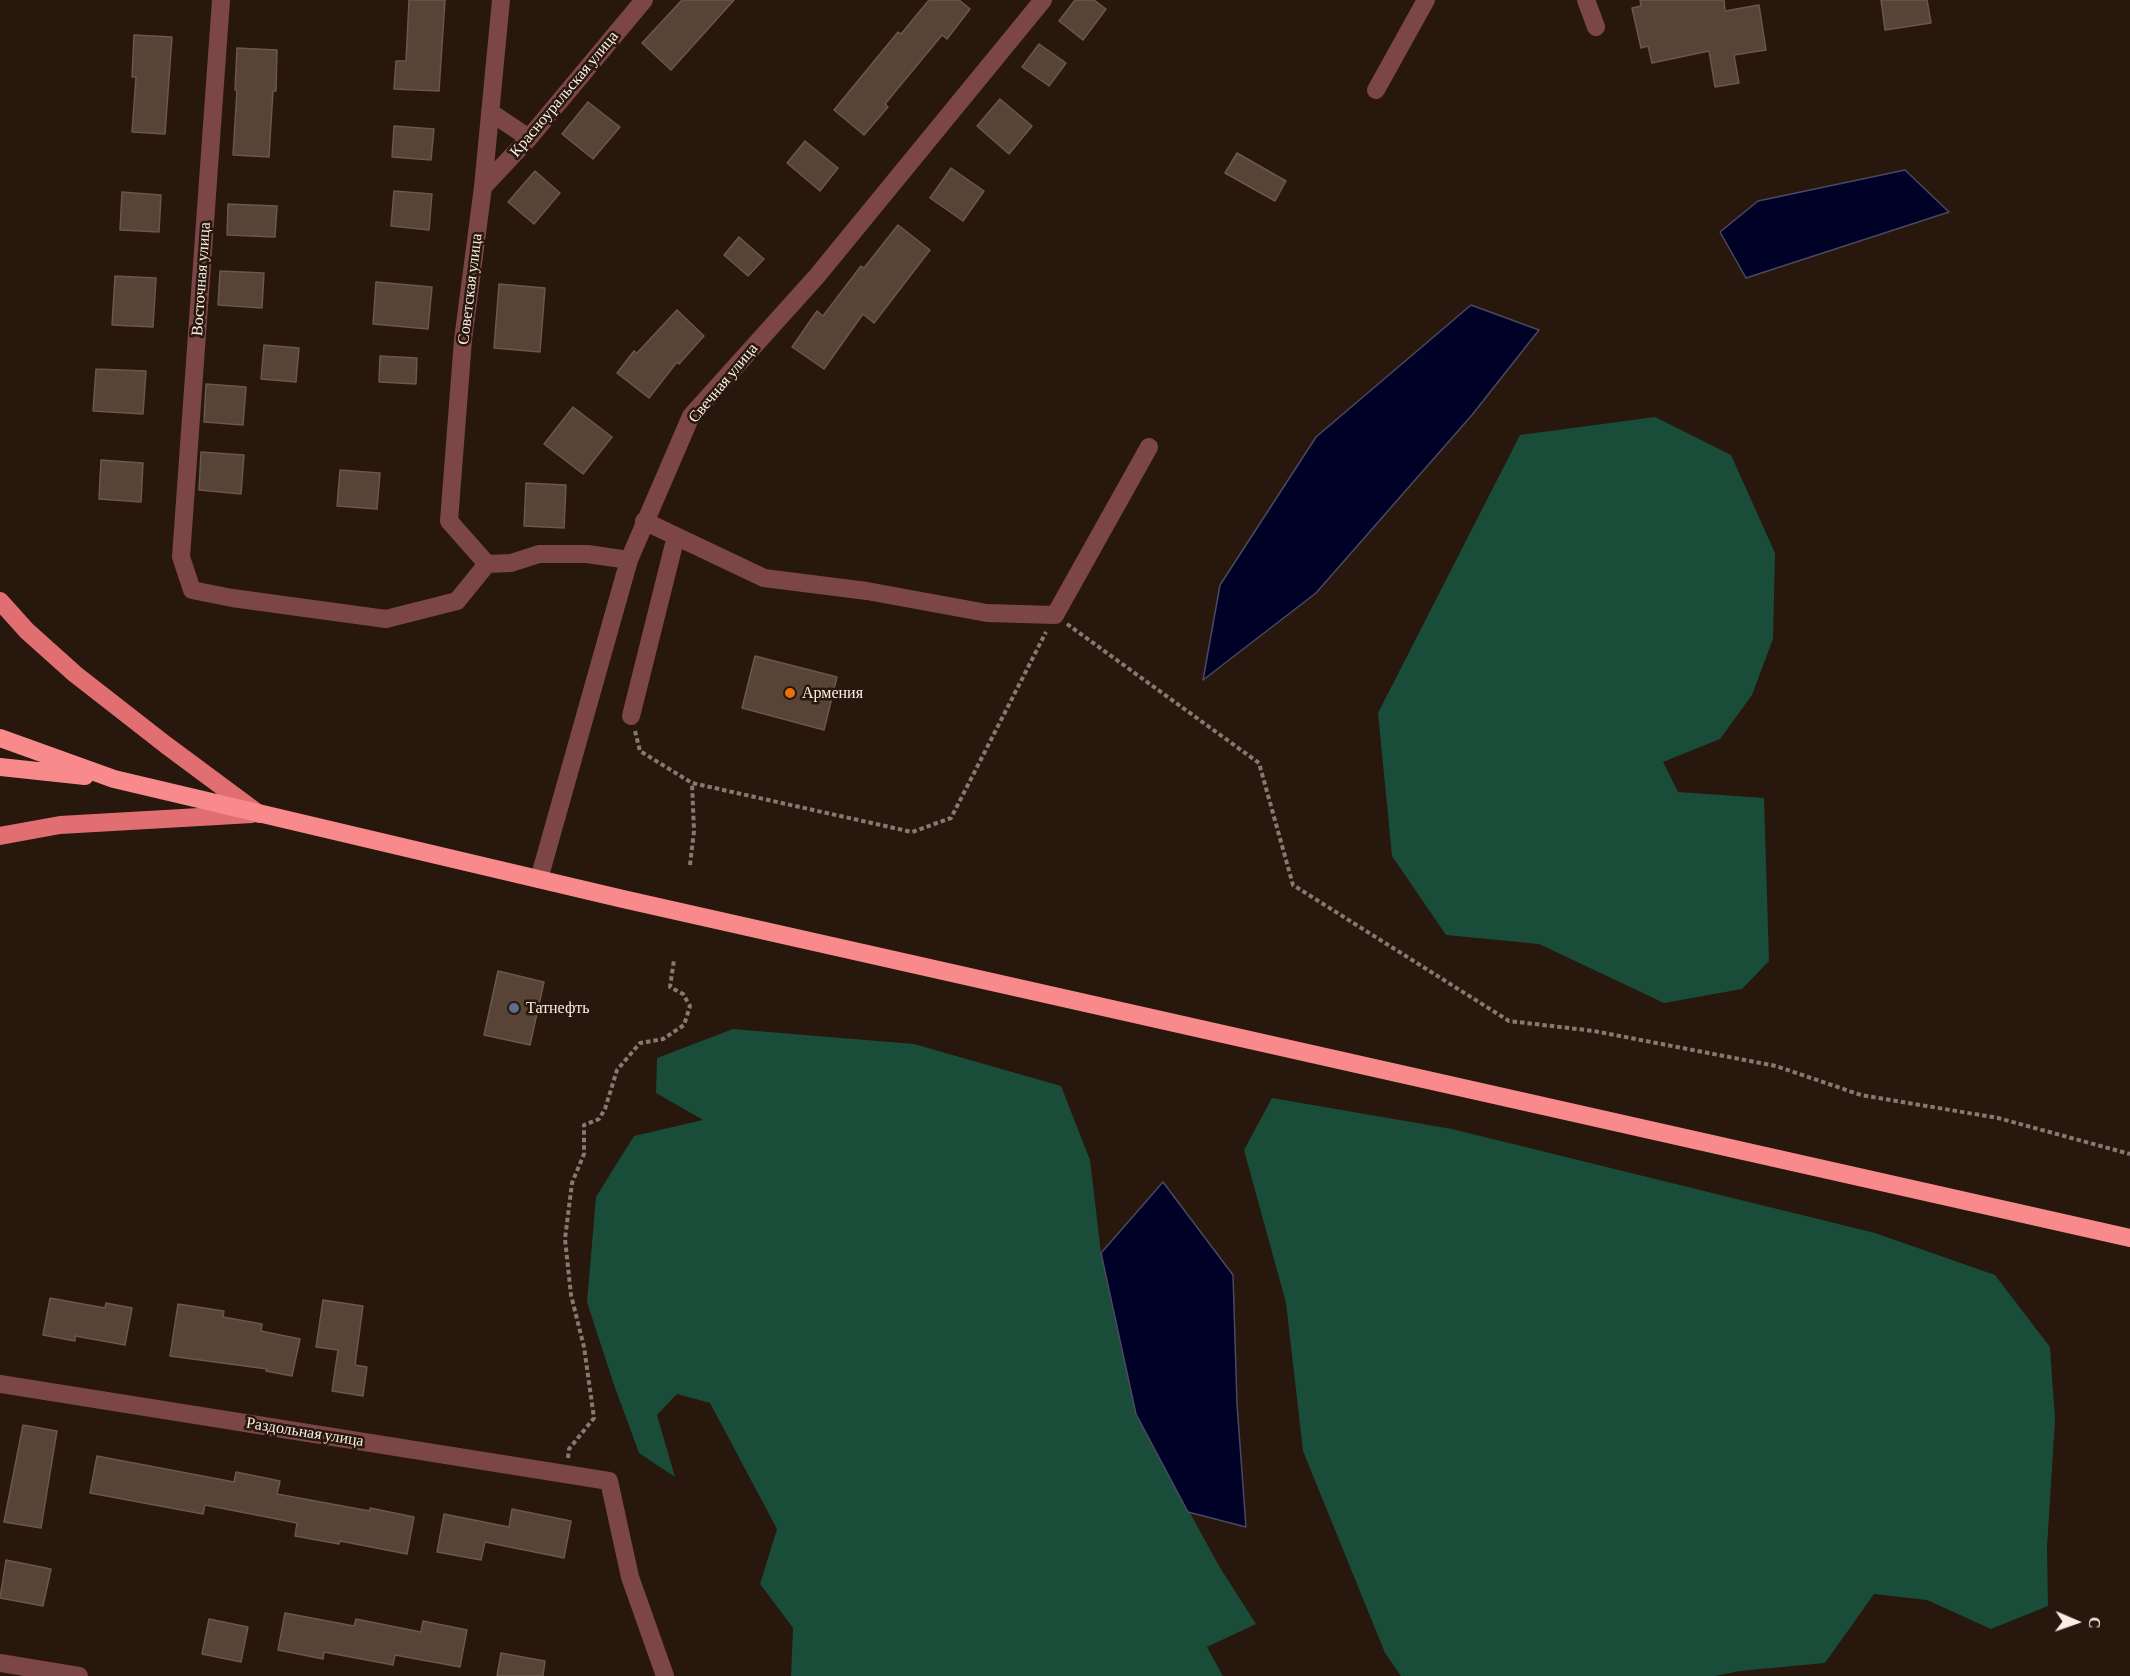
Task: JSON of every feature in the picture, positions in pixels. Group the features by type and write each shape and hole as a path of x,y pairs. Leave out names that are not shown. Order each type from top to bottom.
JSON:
{"highway":[{"path":"0,738 114,779 259,814 2130,1238"},
{"path":"0,767 114,779"}],"main road":[{"path":"0,601 27,631 75,674 259,814"},
{"path":"0,836 60,825 259,814"}],"street":[{"name":"Восточная улица","path":"221,0 181,557 192,590 232,598 386,619 457,601 487,564"},
{"name":"Советская улица","path":"487,564 449,521 463,340 483,187 501,0"},
{"name":"Красноуральская улица","path":"483,187 529,138 644,0"},
{"name":"Свечная улица","path":"539,879 629,560 691,416 817,276 1043,0"},
{"path":"1376,90 1426,0"},
{"path":"1586,0 1596,27"},
{"path":"490,112 529,138"},
{"path":"644,521 764,578 867,591 987,613 1055,615 1149,447"},
{"path":"631,716 676,536"},
{"path":"487,564 511,563 539,554 587,554 629,560"},
{"name":"Раздольная улица","path":"0,1384 609,1481 630,1577 665,1676"},
{"path":"0,1663 79,1676"}],"path":[{"path":"631,716 640,751 692,783 912,832 951,818 1055,615 1259,763 1293,885 1509,1021 1594,1031 1776,1066 1861,1095 1998,1118 2130,1154"},
{"path":"690,865 693,831 692,783"},
{"path":"565,1474 569,1449 594,1418 584,1347 571,1295 565,1239 572,1183 584,1154 584,1125 599,1119 605,1109 617,1070 640,1042 663,1039 684,1025 690,1006 683,994 670,987 674,960"}],"green space":[{"path":"1655,417 1731,455 1775,553 1773,639 1752,695 1720,739 1663,762 1678,792 1764,798 1769,961 1742,989 1664,1003 1539,944 1446,935 1392,856 1378,713 1520,435"},
{"path":"733,1029 914,1044 1061,1086 1090,1160 1101,1253 1136,1414 1219,1566 1256,1624 1207,1647 1223,1676 791,1676 793,1628 760,1584 777,1529 710,1403 677,1394 657,1415 675,1477 639,1453 587,1302 596,1197 634,1136 703,1120 656,1093 657,1058"},
{"path":"1272,1098 1452,1129 1875,1233 1995,1275 2050,1347 2055,1420 2047,1548 2048,1606 1991,1629 1927,1600 1874,1594 1825,1663 1740,1671 1715,1676 1401,1676 1385,1653 1303,1451 1286,1303 1244,1150"}],"water":[{"path":"1905,170 1949,212 1746,278 1720,232 1758,201"},
{"path":"1471,305 1539,330 1472,415 1316,593 1203,680 1220,585 1316,437"},
{"path":"1163,1182 1233,1275 1237,1404 1246,1527 1188,1512 1136,1414 1101,1253"}],"building":[{"path":"409,0 445,0 439,91 394,89 396,61 406,61"},
{"path":"682,0 734,0 671,70 642,43"},
{"path":"929,0 959,0 970,9 947,39 942,35 885,104 888,107 864,135 834,110 898,32 901,34"},
{"path":"1075,0 1094,0 1106,9 1083,40 1059,21"},
{"path":"1640,0 1724,0 1725,11 1759,5 1766,50 1734,55 1739,83 1715,87 1709,51 1652,63 1648,46 1641,48 1632,8 1641,6"},
{"path":"1881,0 1927,0 1931,23 1885,30"},
{"path":"134,35 172,37 165,134 132,132 136,77 132,77"},
{"path":"1039,44 1066,63 1049,86 1022,67"},
{"path":"237,48 277,50 276,91 273,91 269,157 233,155"},
{"path":"1000,99 1032,126 1009,154 977,126"},
{"path":"588,102 620,127 593,159 562,134"},
{"path":"394,126 434,129 431,160 392,157"},
{"path":"805,141 838,168 820,191 787,163"},
{"path":"1237,153 1286,181 1275,201 1225,173"},
{"path":"951,168 984,191 963,221 930,198"},
{"path":"535,171 560,193 534,224 508,202"},
{"path":"394,191 432,194 429,230 391,226"},
{"path":"122,192 161,195 159,232 120,230"},
{"path":"228,204 277,206 275,237 227,235"},
{"path":"898,225 930,250 874,323 863,314 824,369 792,347 817,311 823,316 861,266 864,268"},
{"path":"739,237 764,259 748,276 724,255"},
{"path":"220,271 264,273 262,308 218,305"},
{"path":"115,276 156,278 153,327 112,325"},
{"path":"376,282 432,287 428,329 373,324"},
{"path":"499,284 545,288 540,352 494,348"},
{"path":"677,310 704,336 679,364 677,362 649,398 617,373 634,351 637,353"},
{"path":"264,345 299,348 296,382 261,379"},
{"path":"380,356 417,358 416,384 379,382"},
{"path":"96,369 146,371 143,414 93,411"},
{"path":"206,384 246,387 243,425 204,422"},
{"path":"573,407 612,437 583,474 544,444"},
{"path":"201,452 244,455 241,494 199,490"},
{"path":"101,460 143,463 141,502 99,499"},
{"path":"340,470 380,473 377,509 337,506"},
{"path":"526,483 566,485 564,528 524,526"},
{"name":"Армения","path":"755,656 837,677 824,730 742,708"},
{"name":"Татнефть","path":"498,971 544,982 530,1045 484,1035"},
{"path":"50,1298 105,1308 106,1303 132,1308 125,1345 75,1336 75,1341 43,1335"},
{"path":"323,1300 363,1306 355,1365 367,1367 363,1396 332,1391 338,1350 316,1347"},
{"path":"178,1304 224,1311 223,1317 262,1324 261,1331 300,1339 292,1376 266,1371 267,1369 170,1356"},
{"path":"23,1425 57,1431 41,1528 4,1522"},
{"path":"97,1456 234,1482 236,1472 280,1481 277,1494 414,1517 407,1554 340,1541 339,1544 295,1536 297,1523 205,1505 203,1514 90,1493"},
{"path":"512,1509 571,1521 564,1558 485,1542 481,1560 437,1552 444,1514 509,1527"},
{"path":"6,1560 51,1569 43,1606 0,1598"},
{"path":"285,1613 354,1626 356,1619 421,1632 423,1621 467,1630 460,1667 395,1655 393,1665 324,1652 323,1659 278,1650"},
{"path":"209,1619 248,1627 241,1662 202,1654"},
{"path":"501,1653 545,1661 543,1676 497,1676"}],"place":[{"name":"Армения","path":"790,693"},
{"name":"Татнефть","path":"514,1008"}]}
